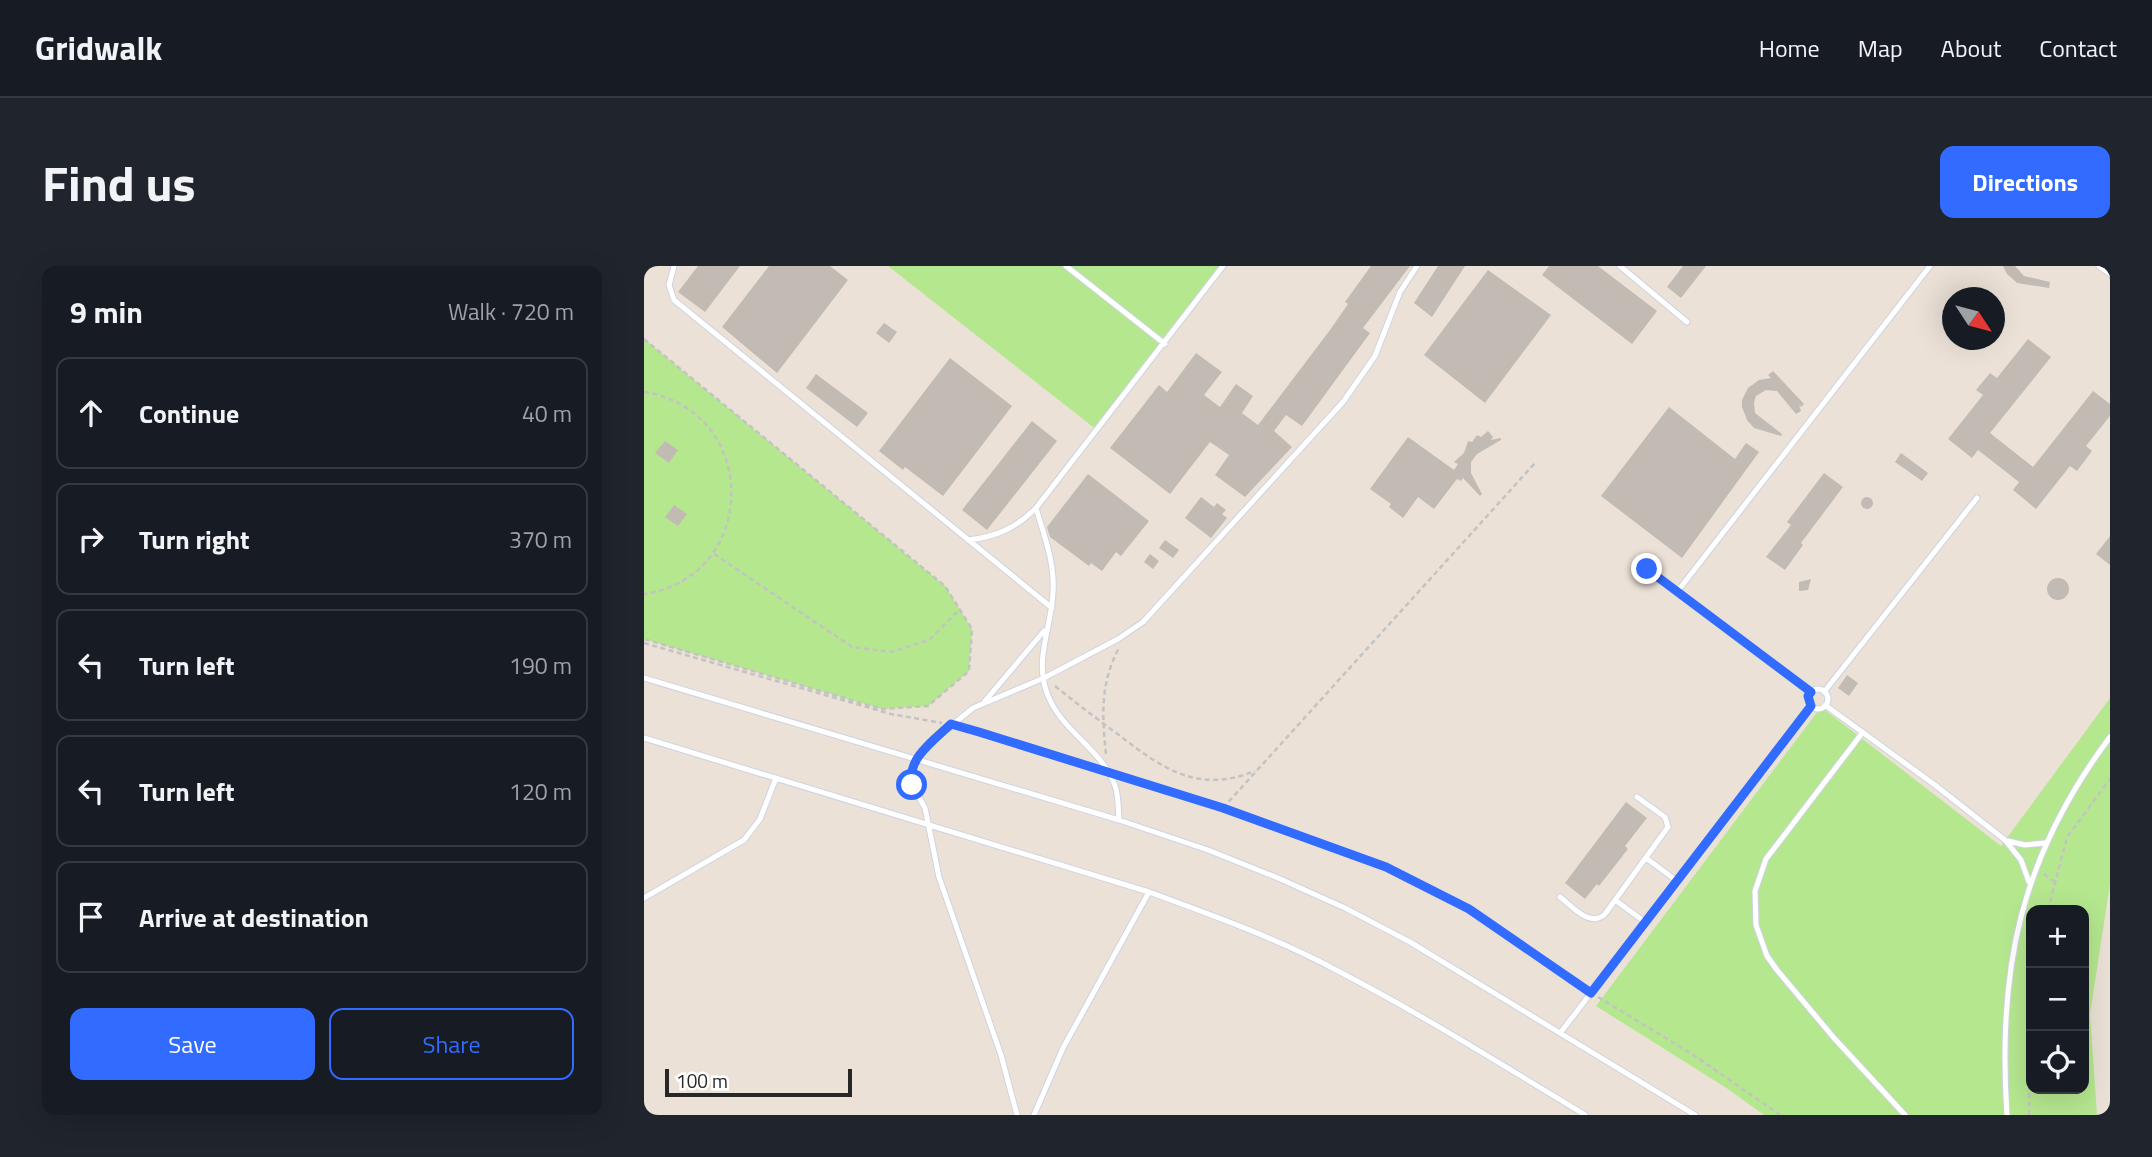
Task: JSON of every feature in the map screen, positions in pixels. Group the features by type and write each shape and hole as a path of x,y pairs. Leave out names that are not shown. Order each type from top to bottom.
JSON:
{"lane":[{"path":"674,266 669,285 674,300 1052,608"},
{"path":"1066,266 1165,344"},
{"path":"968,540 998,535 1025,519 1036,508 1223,266"},
{"path":"1017,1115 1001,1055 939,877 925,808 910,778 916,760 951,724 983,703 1044,678 1131,631 1153,611 1230,523 1316,434 1343,402 1375,356 1400,292 1416,266"},
{"path":"1620,266 1687,322"},
{"path":"1678,592 1930,266"},
{"path":"2099,266 2110,274"},
{"path":"1824,692 1977,498"},
{"path":"1036,508 1053,574 1052,608 1046,628 1042,661 1046,691 1060,718 1108,772 1116,790 1119,820"},
{"path":"1647,569 1811,692"},
{"path":"983,703 1046,628"},
{"path":"644,678 1119,820 1243,864 1345,908 1410,943 1695,1115"},
{"path":"1811,692 1824,692 1828,701 1825,705 1818,709 1811,706 1808,696 1811,692"},
{"path":"1825,705 2006,840 2021,860 2030,884"},
{"path":"1561,1032 1811,706"},
{"path":"1863,732 1766,859 1755,891 1756,925 1767,956 1777,970 1906,1115"},
{"path":"2007,1115 2005,1019 2011,968 2030,884 2045,844 2067,799 2110,737"},
{"path":"644,738 1149,892 1261,935 1334,969 1426,1020 1585,1115"},
{"path":"644,898 744,840 760,819 776,778"},
{"path":"1560,897 1594,920 1602,917 1615,901 1667,830 1669,823 1637,796"},
{"path":"2006,840 2025,845 2045,844"},
{"path":"1646,859 1677,881"},
{"path":"1034,1115 1063,1048 1149,892"},
{"path":"1615,901 1645,922"}],"path":[{"path":"644,339 945,586 972,629 970,671 928,706 882,709 644,641"},
{"path":"644,392 662,394 690,409 713,431 728,460 733,492 728,524 713,554 690,577 661,592 644,594"},
{"path":"1223,808 1535,463"},
{"path":"713,554 852,647 891,652 929,640 960,609"},
{"path":"1108,772 1103,699 1117,652 1131,631"},
{"path":"644,641 891,713 951,724 1223,808 1386,867 1469,909 1591,993 1695,1056 1780,1115"},
{"path":"1044,678 1160,766 1202,780 1231,779 1258,769"},
{"path":"2049,905 2067,837 2110,779"},
{"path":"2035,868 2055,882"},
{"path":"2029,1115 2030,1031"}],"green space":[{"path":"888,266 1221,266 1097,430"},
{"path":"644,339 945,586 972,629 969,671 928,706 882,709 644,639"},
{"path":"2110,698 2110,884 2090,1014 2097,1115 1764,1115 1728,1089 1596,1006 1821,707 2001,846"}],"building":[{"path":"698,266 740,266 705,312 678,292"},
{"path":"769,266 830,266 848,280 777,373 722,327"},
{"path":"1371,266 1410,266 1363,328 1370,333 1302,426 1286,415 1274,431 1292,447 1245,497 1215,475 1229,455 1210,442 1170,494 1110,448 1159,385 1167,392 1196,353 1222,372 1204,395 1220,407 1236,384 1253,396 1242,413 1258,425 1330,330 1348,304 1345,302"},
{"path":"1438,266 1465,266 1432,317 1414,303"},
{"path":"1549,266 1598,266 1657,311 1632,344 1542,275"},
{"path":"1683,266 1706,266 1681,298 1667,287"},
{"path":"2003,266 2015,266 2024,276 2050,282 2049,288 2017,283"},
{"path":"1488,270 1551,315 1485,403 1424,355"},
{"path":"884,323 897,332 889,343 876,333"},
{"path":"2028,339 2051,357 1990,433 2033,467 2093,391 2110,404 2110,416 2086,446 2092,451 2077,471 2070,466 2036,509 2013,490 2019,482 1978,450 1972,458 1948,439 1983,395 1976,390 1990,373 1997,378"},
{"path":"950,358 1012,406 943,496 879,451"},
{"path":"1773,371 1804,404 1801,407 1799,405 1801,411 1796,414 1777,391 1766,390 1756,396 1755,413 1782,434 1781,436 1754,428 1747,420 1742,407 1742,400 1748,388 1759,380 1771,378 1768,375"},
{"path":"816,374 868,413 857,427 806,388"},
{"path":"1669,407 1735,459 1746,443 1759,452 1682,558 1601,496"},
{"path":"1032,421 1057,441 987,530 962,510"},
{"path":"1488,431 1493,437 1491,440 1501,440 1477,454 1471,462 1471,473 1482,494 1480,496 1463,478 1461,481 1457,479 1434,509 1418,497 1403,518 1389,507 1391,504 1370,489 1408,437 1454,470 1458,464 1454,462 1464,453 1468,441 1472,442 1477,435 1481,437"},
{"path":"665,441 678,450 669,463 655,453"},
{"path":"1901,453 1928,473 1922,481 1895,462"},
{"path":"1824,473 1843,487 1801,543 1803,545 1785,570 1766,557 1791,525 1787,522"},
{"path":"1088,474 1149,521 1121,556 1116,552 1102,571 1091,563 1089,566 1050,537 1047,527"},
{"path":"1201,497 1214,507 1217,503 1226,510 1222,514 1227,518 1211,538 1185,518"},
{"path":"1867,497 1873,503 1867,509 1861,503"},
{"path":"674,505 687,514 678,526 665,517"},
{"path":"2110,536 2110,565 2096,554"},
{"path":"1165,540 1179,550 1173,558 1159,548"},
{"path":"1150,554 1159,561 1153,569 1144,562"},
{"path":"2058,578 2066,581 2069,589 2066,597 2058,600 2050,597 2047,589 2050,581"},
{"path":"1811,579 1808,590 1799,591 1799,582"},
{"path":"1847,675 1858,683 1849,696 1838,688"},
{"path":"1626,802 1647,818 1625,846 1628,849 1599,886 1597,884 1585,899 1565,883"}],"route":[{"path":"912,785 911,769 916,760 951,724 979,732 1223,808 1386,867 1469,909 1591,993 1811,706 1808,702 1811,692 1647,569"}]}
